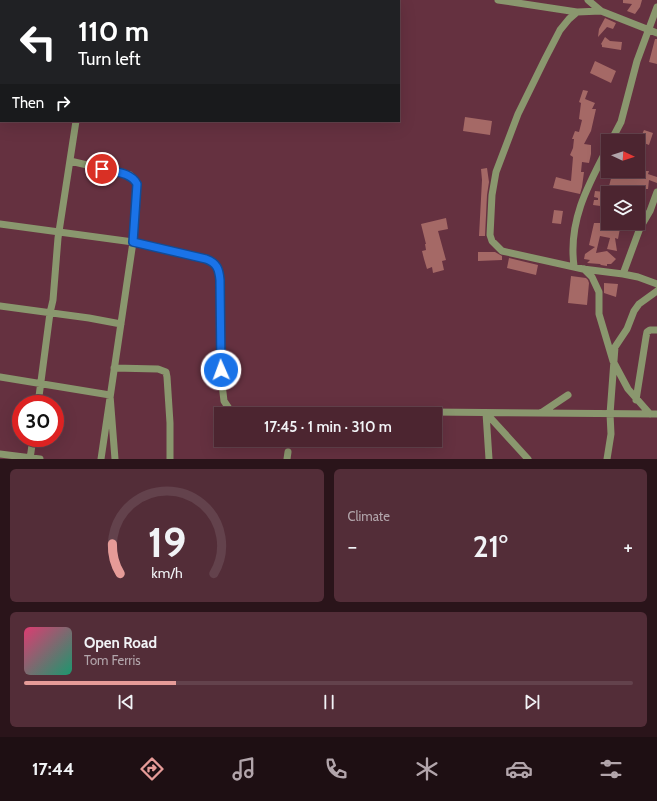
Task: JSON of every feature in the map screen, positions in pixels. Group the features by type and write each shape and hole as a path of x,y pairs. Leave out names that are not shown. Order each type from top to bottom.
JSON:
{"street":[{"path":"498,0 577,12 601,10"},
{"path":"588,0 601,10 657,33"},
{"path":"615,134 621,122 635,68 657,7"},
{"path":"577,12 560,30 518,114 506,143 496,172 492,195 490,235 492,241 502,251 583,269 638,277 657,284"},
{"path":"39,395 53,300 59,232 76,122"},
{"path":"574,266 572,250 578,211 584,194 601,160"},
{"path":"70,161 130,175 137,184 133,242 101,459"},
{"path":"623,274 640,228 654,212 657,192"},
{"path":"0,224 133,242 206,259 215,264 218,268 220,280 222,394 228,407"},
{"path":"583,269 592,277 599,292 599,314 613,362 614,373 610,414 611,434 607,459"},
{"path":"654,414 636,400 613,362 615,347 627,329 634,311 639,304 657,291"},
{"path":"0,306 121,324"},
{"path":"636,400 646,337 650,330 657,330"},
{"path":"114,368 158,368 166,372 170,416 170,459"},
{"path":"0,377 110,395"},
{"path":"110,395 115,459"},
{"path":"541,413 568,395"},
{"path":"442,412 654,414"},
{"path":"486,412 489,459"},
{"path":"486,412 528,459"},
{"path":"30,458 32,447"},
{"path":"0,454 40,459"}],"building":[{"path":"623,0 642,0 640,7 635,14 627,11 632,4 623,3"},
{"path":"605,18 616,23 613,29 607,27 598,37 599,29"},
{"path":"605,37 610,41 622,42 621,50 602,47 601,44"},
{"path":"655,39 657,39 657,64 649,62"},
{"path":"595,61 616,71 611,83 590,73"},
{"path":"583,90 588,91 585,99 595,103 592,109 596,109 591,131 584,144 591,145 591,154 589,163 582,162 581,172 584,172 580,194 553,188 556,177 571,181 573,157 570,155 573,148 574,139 572,139 575,131 579,132 582,120 579,119 581,103 579,102"},
{"path":"465,117 492,121 490,135 463,131"},
{"path":"644,130 653,133 649,145 645,143 645,134 642,134"},
{"path":"487,168 489,182 485,236 479,236 482,180 481,169"},
{"path":"645,171 649,171 648,174 657,177 657,183 649,180 648,189 645,189 645,186 609,186 611,178 645,178"},
{"path":"595,191 601,192 601,206 593,205 594,200 598,200 598,198 594,197"},
{"path":"554,210 563,211 561,224 552,223"},
{"path":"446,218 448,229 438,231 446,260 442,261 444,270 433,273 432,267 427,269 422,251 426,250 426,244 421,224"},
{"path":"601,222 601,230 620,230 618,239 615,238 617,251 607,249 610,238 600,236 596,253 607,251 616,259 611,264 607,264 607,266 587,263 590,260 584,259 585,254 595,247 589,245 594,223"},
{"path":"478,252 495,252 502,256 502,260 478,261"},
{"path":"509,258 538,265 536,275 507,268"},
{"path":"571,276 586,278 588,280 587,305 568,303"},
{"path":"604,283 618,284 616,297 604,293"}],"route":[{"path":"102,169 130,175 137,184 133,242 206,259 212,261 218,268 220,280 221,370"}]}
